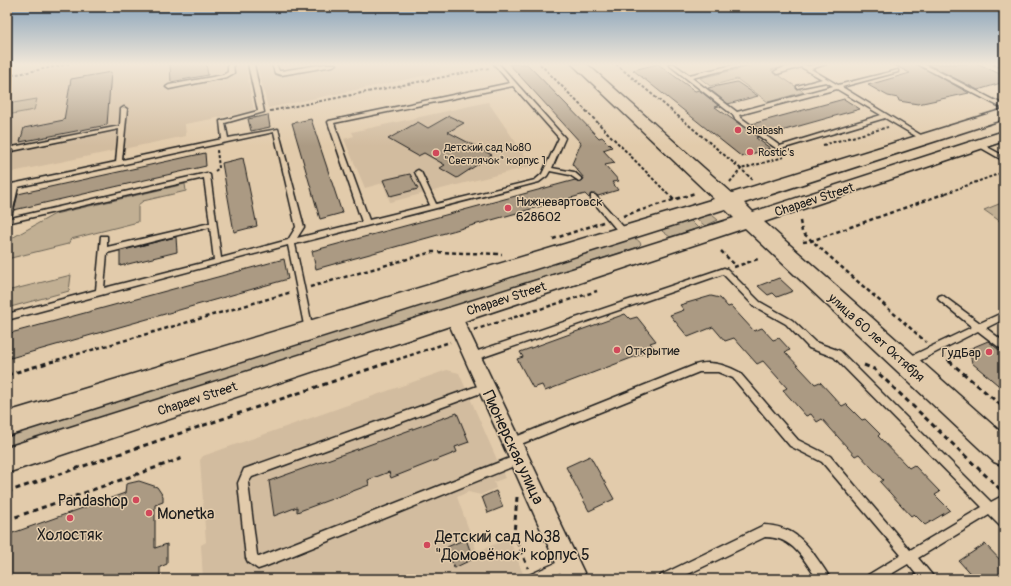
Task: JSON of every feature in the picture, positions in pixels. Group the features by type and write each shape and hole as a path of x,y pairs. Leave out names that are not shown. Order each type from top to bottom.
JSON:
{"main road":[{"path":"611,91 728,192"},
{"name":"Chapaev Street","path":"7,424 309,330 728,192 926,140 1004,114"},
{"name":"Chapaev Street","path":"7,460 458,325 647,253 1004,136"},
{"path":"926,140 949,154"},
{"name":"улица 60 лет Октября","path":"728,192 749,220 1004,453"},
{"path":"622,228 644,232 652,237 655,246 647,253"}],"street":[{"name":"Пионерская улица","path":"458,325 571,571"}],"lane":[{"path":"224,140 222,122 262,112 257,91"},
{"path":"366,223 330,122 478,91"},
{"path":"7,317 290,242 542,179 549,169 562,138 521,91"},
{"path":"707,91 736,114 737,118 779,148 885,116"},
{"path":"736,114 822,91"},
{"path":"845,91 926,140"},
{"path":"973,91 1004,107"},
{"path":"119,163 124,109"},
{"path":"7,150 122,127"},
{"path":"7,187 276,130 300,227 290,242 309,330"},
{"path":"978,144 1004,159"},
{"path":"549,169 572,173 579,180"},
{"path":"418,172 434,206"},
{"path":"15,186 7,221 207,175 218,261"},
{"path":"593,197 622,228"},
{"path":"103,251 214,224"},
{"path":"100,292 104,238"},
{"path":"472,357 724,271 757,304 789,322 812,345 837,354 1004,522"},
{"path":"942,298 1004,347"},
{"path":"906,363 1004,315"},
{"path":"486,387 248,473 243,482 252,558 258,563 264,561 516,451 698,368 712,366 726,369 736,375 794,444 826,459 928,579"},
{"path":"872,579 1004,500"},
{"path":"665,579 764,531 774,530 796,540 824,579"},
{"path":"533,579 571,571"}],"path":[{"path":"262,112 365,91"},
{"path":"567,91 676,200"},
{"path":"649,91 758,184"},
{"path":"816,148 898,124"},
{"path":"207,175 219,168 216,142"},
{"path":"728,192 741,169 786,156"},
{"path":"803,242 812,241 1004,172"},
{"path":"547,240 622,228 676,200 695,193"},
{"path":"800,221 802,232 1004,408"},
{"path":"721,251 736,266 758,259"},
{"path":"7,375 432,252 503,254"},
{"path":"7,492 450,342 458,325 476,329 598,291"},
{"path":"837,354 874,369 1004,494"},
{"path":"7,520 183,458"}],"shaded area":[{"path":"7,91 250,91 254,111 185,124 186,136 7,173"},
{"path":"264,91 348,91 268,108"},
{"path":"754,91 804,92 768,102"},
{"path":"37,99 34,110 7,115 7,104"},
{"name":"Детский сад №80 \"Светлячок\" корпус 1","path":"488,102 532,166 390,202 383,183 365,188 344,139 354,136 352,132"},
{"path":"185,184 186,191 143,201 138,205 138,222 71,239 68,244 7,259 10,239 55,214"},
{"path":"1004,202 1004,224 984,210"},
{"path":"712,215 718,220 705,226 696,218"},
{"path":"690,220 698,228 670,237 662,231 663,229"},
{"path":"630,238 636,239 641,244 638,247 7,449 7,434"},
{"path":"71,275 69,291 7,308 7,291"},
{"path":"447,370 459,373 505,478 494,482 496,488 481,495 468,492 457,497 477,552 509,538 525,579 203,579 201,545 206,542 200,460 203,456"}],"building":[{"path":"69,91 110,91 107,125 20,142 24,128 64,120"},
{"path":"534,91 554,91 599,138 602,137 612,147 603,150 615,163 605,165 619,181 612,182 618,190 598,196 591,194 589,198 585,194 316,269 312,251 575,180 580,182 584,178 572,164 581,143"},
{"path":"660,91 701,91 719,106 715,107 758,137 756,138 770,148 742,157"},
{"path":"712,91 751,91 758,96 728,104"},
{"path":"880,91 966,91 969,93 918,104 899,101 898,98 888,96"},
{"path":"844,99 860,109 767,135 752,124"},
{"path":"268,115 270,127 251,131 248,119"},
{"path":"449,116 464,123 448,132 492,155 457,178 440,168 445,165 424,153 418,156 388,139 418,122 428,128"},
{"path":"311,119 342,213 320,219 292,123"},
{"path":"205,153 206,166 14,210 18,194"},
{"path":"243,158 257,226 234,232 222,163"},
{"path":"410,174 418,189 390,196 383,180"},
{"path":"176,237 177,252 120,266 120,251"},
{"path":"284,259 288,279 7,359 7,334"},
{"path":"779,278 793,291 777,297 773,293 768,295 758,286"},
{"path":"711,296 720,298 728,307 731,306 754,331 762,328 773,340 779,338 790,350 785,352 815,384 820,382 842,406 846,404 862,420 865,419 880,434 878,436 909,468 914,465 940,492 935,495 950,510 925,525 914,514 911,516 880,482 883,480 859,454 855,456 822,419 817,422 811,414 806,416 783,390 787,388 763,361 757,364 734,338 725,341 713,327 688,337 670,315 684,310 680,305"},
{"path":"625,314 630,319 637,317 656,341 650,343 655,349 545,391 542,385 533,388 517,359 523,357 520,352"},
{"path":"988,341 1004,354 1004,390 972,363 969,349"},
{"path":"457,413 469,442 455,447 457,452 391,478 389,472 368,480 369,485 297,512 297,507 274,516 269,481"},
{"path":"590,456 614,499 589,511 566,467"},
{"path":"139,481 157,487 163,496 163,502 155,505 155,548 167,544 167,564 160,567 160,579 7,579 7,535 125,493 126,484"},
{"path":"496,491 503,507 488,513 482,497"},
{"path":"466,539 473,559 454,568 447,547"},
{"path":"985,544 1004,564 1004,579 975,579 959,561"}],"place":[{"name":"Shabash","path":"738,130"},
{"name":"Rostic's","path":"750,152"},
{"name":"Детский сад №80 \"Светлячок\" корпус 1","path":"436,153"},
{"name":"Нижневартовск 628602","path":"508,208"},
{"name":"Открытие","path":"617,350"},
{"name":"ГудБар","path":"989,352"},
{"name":"Pandashop","path":"136,500"},
{"name":"Monetka","path":"149,513"},
{"name":"Холостяк","path":"70,518"},
{"name":"Детский сад №38 \"Домовёнок\" корпус 5","path":"427,545"}]}
